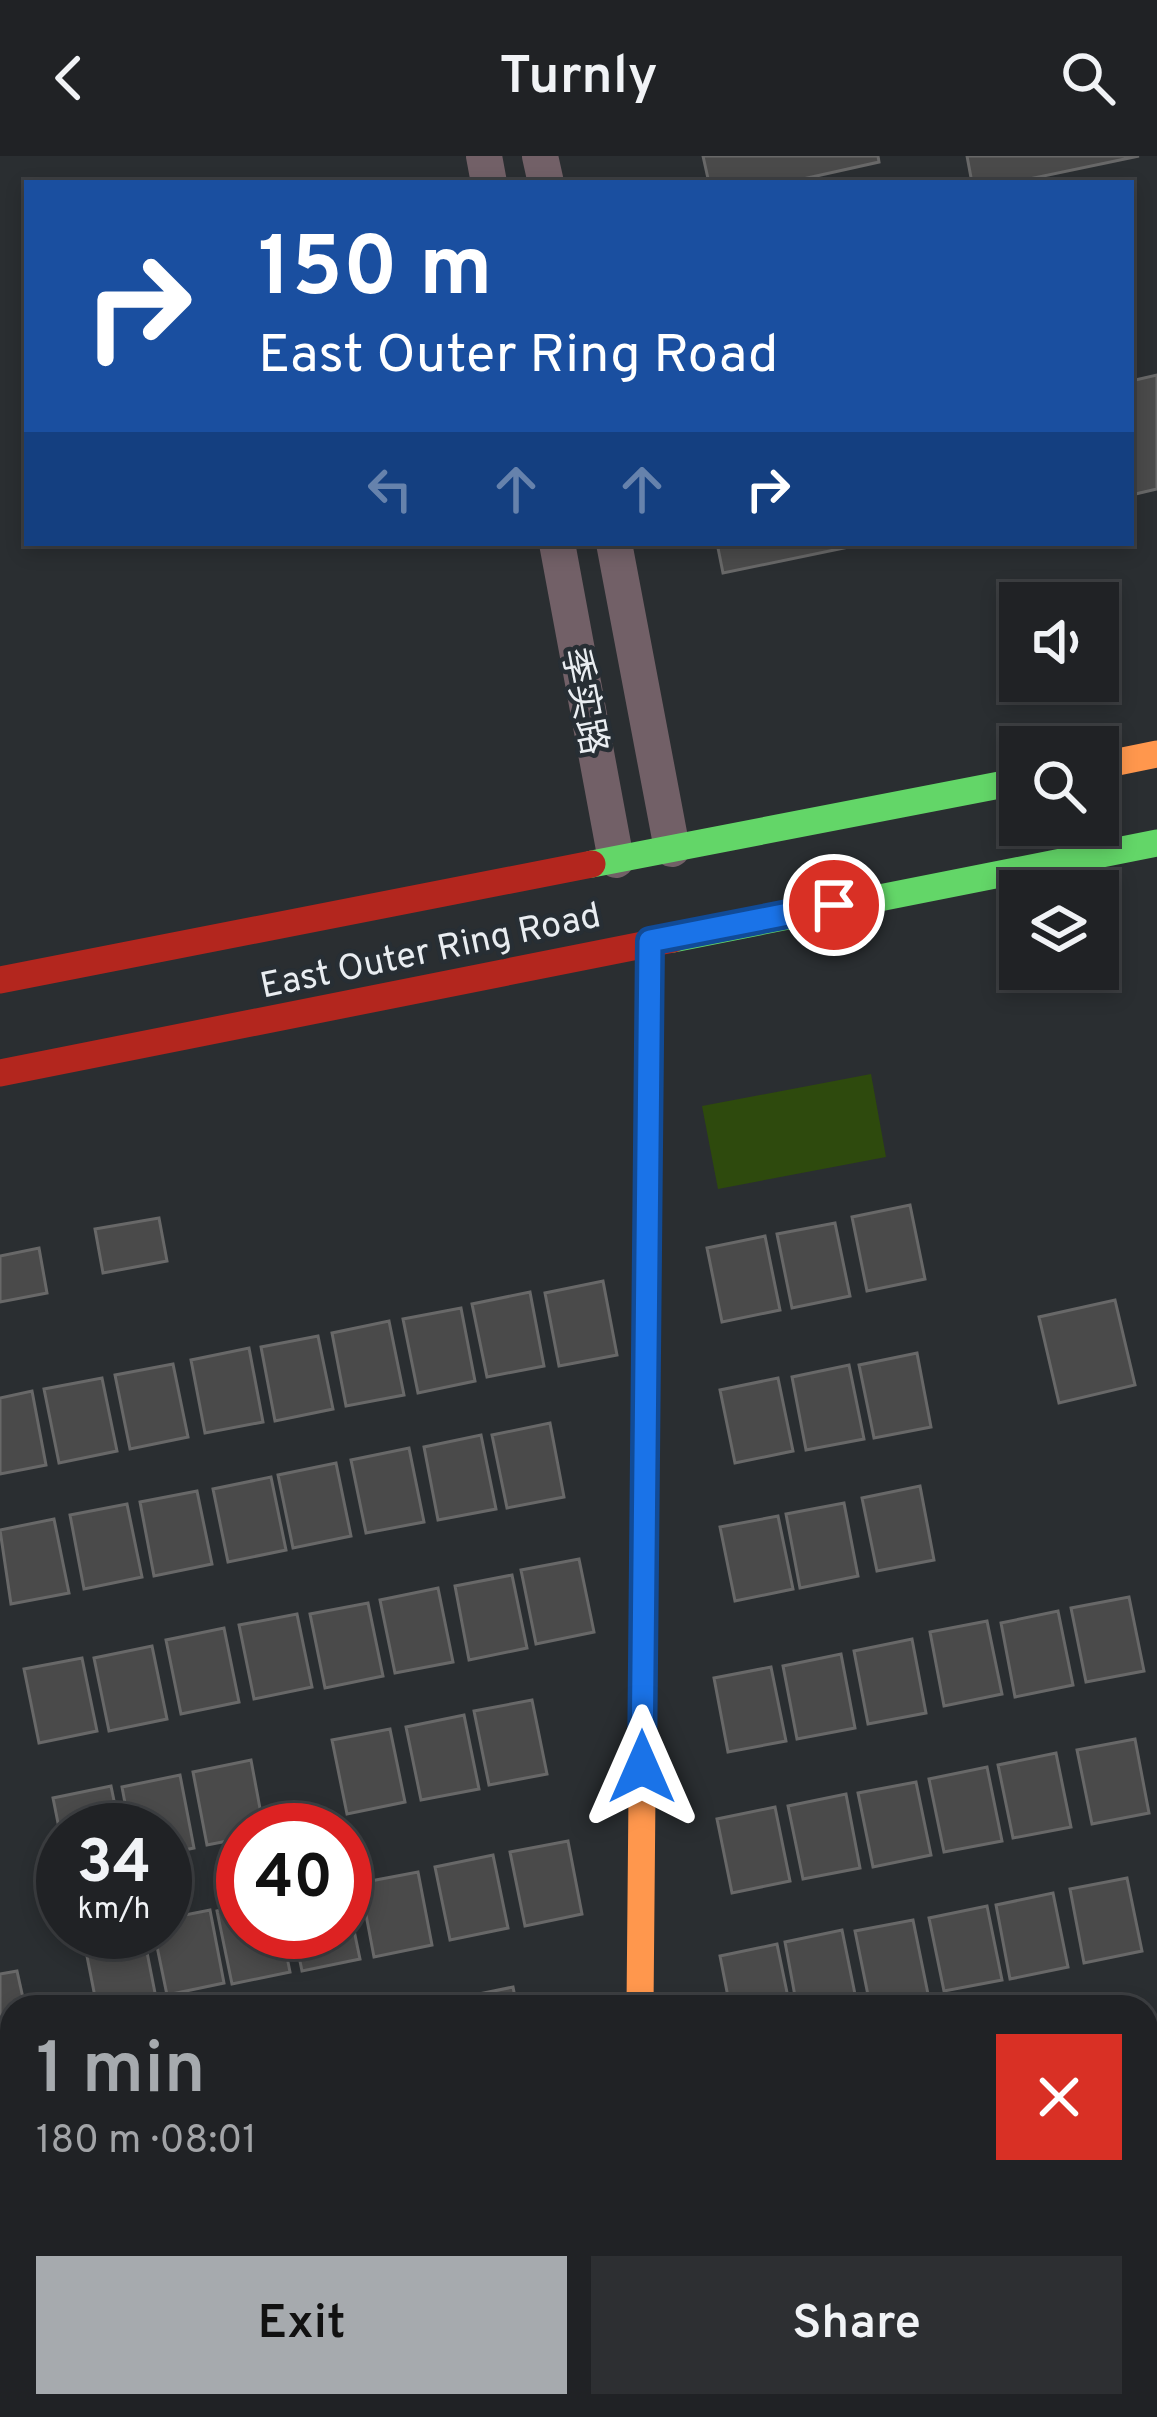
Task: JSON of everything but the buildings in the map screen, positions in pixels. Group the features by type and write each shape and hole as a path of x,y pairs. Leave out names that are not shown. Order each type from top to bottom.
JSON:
{"main road":[{"path":"1119,762 1157,754"},
{"name":"East Outer Ring Road","path":"0,980 999,785"},
{"name":"East Outer Ring Road","path":"0,1073 1157,843"},
{"path":"640,1995 650,941"}],"street":[{"name":"季实路","path":"558,546 616,860"},
{"name":"季实路","path":"615,546 671,849"}],"green space":[{"path":"871,1074 886,1157 718,1189 702,1106"}],"traffic: fast":[{"path":"592,864 999,785"},
{"path":"673,939 1157,843"}],"traffic: slow":[{"path":"1119,762 1157,754"},
{"path":"640,1995 650,941"}],"traffic: jam":[{"path":"0,980 592,864"},
{"path":"0,1073 673,939"}],"route":[{"path":"642,1767 650,941 834,905"}]}
